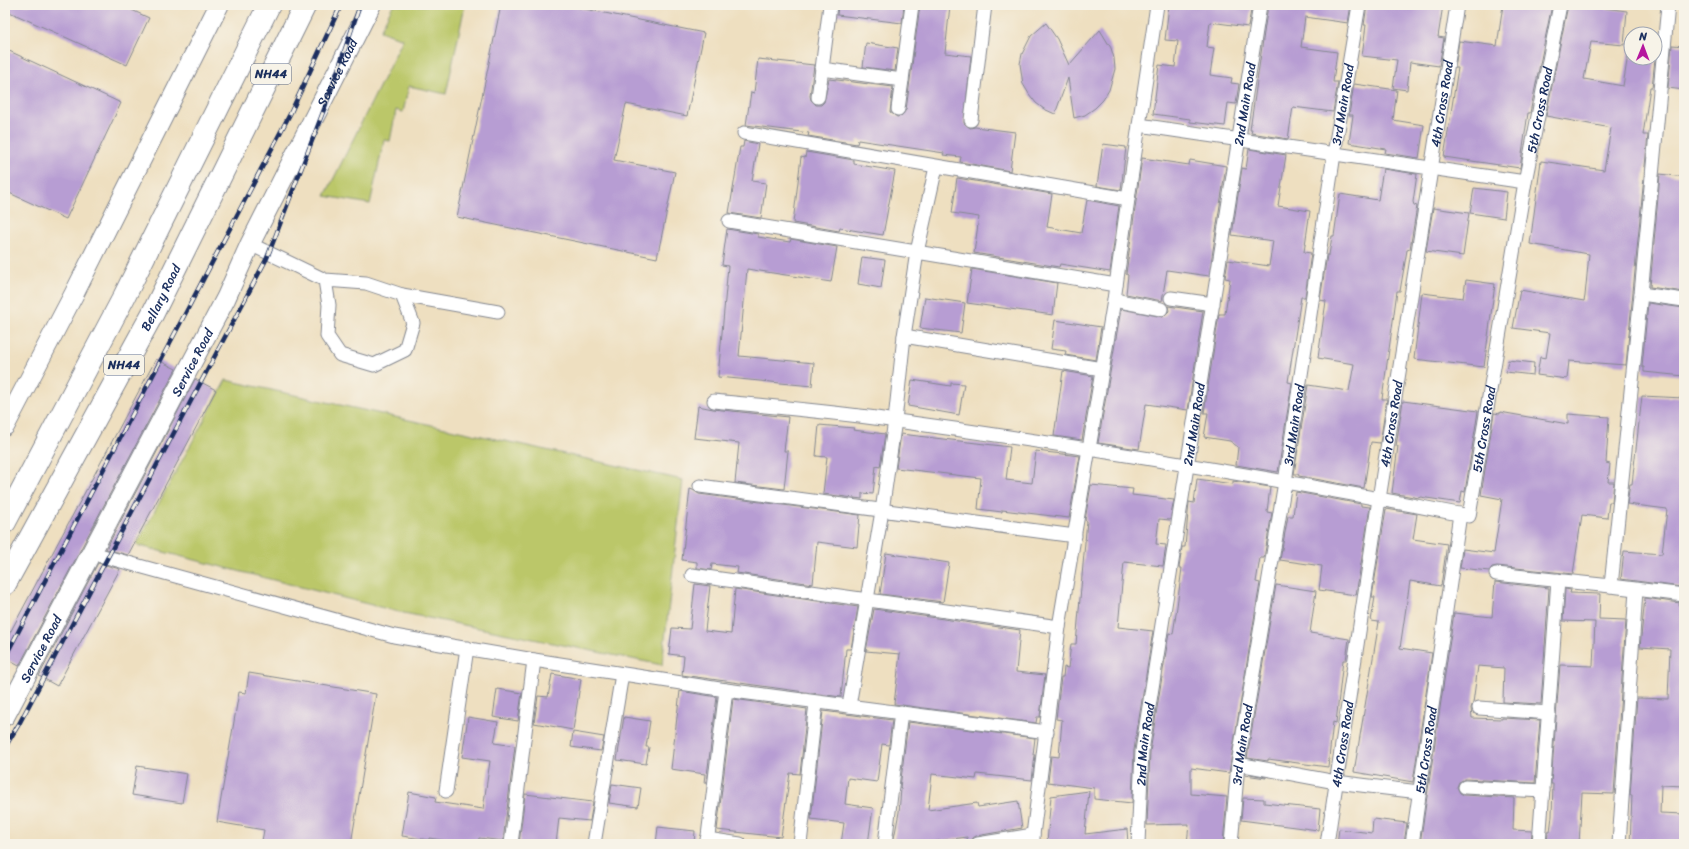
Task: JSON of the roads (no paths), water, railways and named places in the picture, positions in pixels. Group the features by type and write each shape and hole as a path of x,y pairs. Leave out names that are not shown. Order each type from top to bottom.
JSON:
{"highway":[{"name":"NH44","path":"5,522 124,297 269,5"},
{"name":"Bellary Road","path":"5,584 153,313 305,5"}],"main road":[{"path":"5,426 74,294 220,5"},
{"name":"Service Road","path":"5,716 226,298 250,244 371,5"}],"street":[{"path":"818,97 830,5"},
{"path":"898,109 912,5"},
{"path":"971,120 985,5"},
{"path":"978,844 1033,840 1059,626 1114,300 1157,5"},
{"name":"2nd Main Road","path":"1138,844 1142,751 1260,5"},
{"name":"3rd Main Road","path":"1232,844 1238,764 1285,482 1334,154 1359,5"},
{"name":"4th Cross Road","path":"1327,844 1378,499 1457,5"},
{"name":"5th Cross Road","path":"1412,844 1460,514 1469,516 1524,182 1560,5"},
{"path":"1611,586 1641,294 1668,5"},
{"path":"822,69 902,80"},
{"path":"1139,125 1524,182"},
{"path":"744,133 1128,199"},
{"path":"849,706 882,511 895,420 904,336 917,252 936,167"},
{"path":"730,221 1116,285"},
{"path":"250,244 324,280 366,283 402,295 498,312"},
{"path":"324,280 329,305 327,336 340,355 374,365 406,350 413,323 402,295"},
{"path":"1641,294 1684,300"},
{"path":"1171,298 1213,304"},
{"path":"1114,300 1161,309"},
{"path":"904,336 1102,369"},
{"path":"714,401 895,420 1285,482 1460,514"},
{"path":"700,486 1075,536"},
{"path":"92,553 394,636 534,660 726,690 816,703 901,712 1047,732"},
{"path":"1496,574 1684,595"},
{"path":"692,575 1059,626"},
{"path":"1539,844 1558,580"},
{"path":"1619,844 1636,590"},
{"path":"446,791 467,648"},
{"path":"511,844 534,660"},
{"path":"594,844 622,674"},
{"path":"726,690 707,842 740,844"},
{"path":"800,844 816,703"},
{"path":"1479,708 1549,713"},
{"path":"885,844 901,712"},
{"path":"1238,764 1336,782 1419,792"},
{"path":"1465,787 1543,791"}],"railway":[{"path":"5,657 290,114 341,5"},
{"path":"5,747 19,724 267,258 328,99 360,5"}]}
